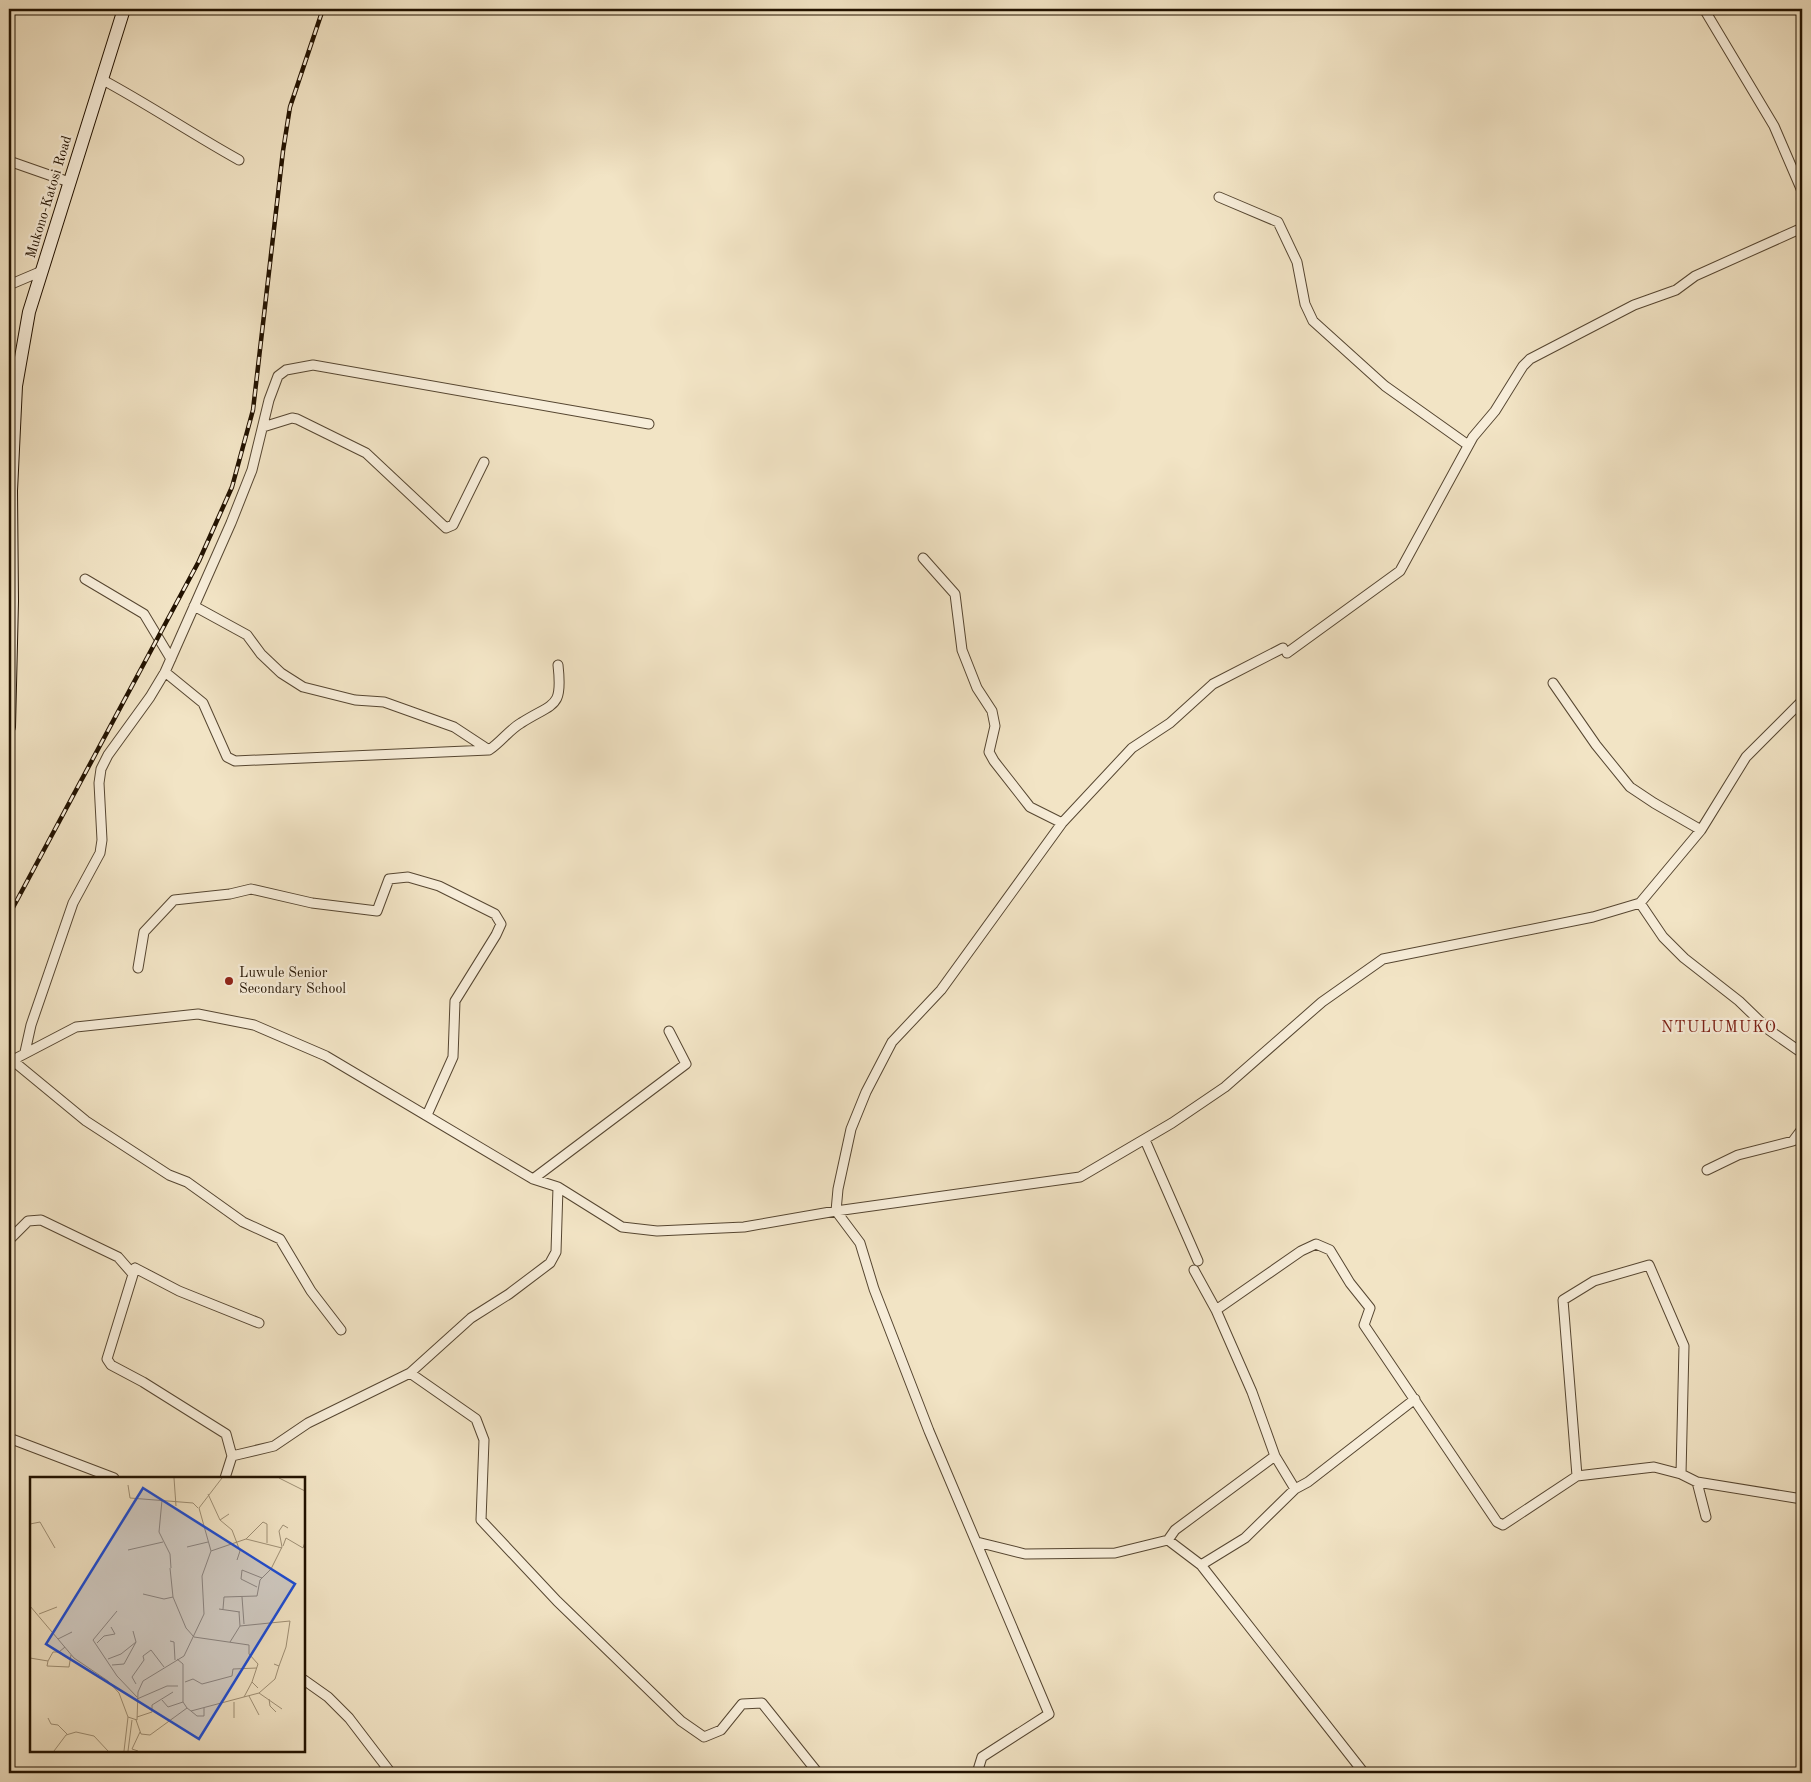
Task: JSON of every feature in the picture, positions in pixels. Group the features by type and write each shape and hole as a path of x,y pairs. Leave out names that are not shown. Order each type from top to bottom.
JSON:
{"main road":[{"name":"Mukono-Katosi Road","path":"9,727 12,601 11,491 16,386 29,312 124,9"}],"street":[{"path":"1704,9 1774,126 1802,191"},
{"path":"102,79 143,101 200,139 239,160"},
{"path":"9,161 69,182"},
{"path":"1219,197 1278,222 1297,262 1304,304 1313,321 1385,386 1468,445"},
{"path":"977,1773 982,1757 1049,1714 922,1413 874,1289 860,1243 836,1211 838,1189 851,1129 866,1092 892,1042 941,990 1062,823 1132,748 1170,723 1213,684 1285,651 1400,570 1468,445 1495,411 1523,366 1530,359 1634,306 1676,290 1695,276 1802,228"},
{"path":"9,285 42,271"},
{"path":"26,1052 31,1025 73,903 100,853 102,840 99,783 101,768 150,697 171,659 252,470 278,376 286,370 314,365 648,424"},
{"path":"263,427 292,418 297,419 366,453 446,528 453,525 484,462"},
{"path":"923,558 955,594 962,650 977,688 992,711 995,726 989,752 1030,807 1062,823"},
{"path":"85,579 144,614 171,659"},
{"path":"194,606 247,635 261,654 281,673 303,687 355,700 384,702 454,727 488,750"},
{"path":"165,672 203,703 227,757 235,761 488,750 502,742 520,723 543,712 555,701 560,689 558,665"},
{"path":"1552,683 1596,745 1630,787 1701,830"},
{"path":"341,1330 311,1291 280,1239 243,1222 186,1182 169,1175 86,1120 10,1061 76,1027 198,1014 254,1025 326,1056 533,1179 558,1187 622,1227 657,1231 744,1227 836,1211 1080,1177 1145,1140 1225,1087 1322,1002 1383,960 1593,917 1640,903 1701,830 1746,757 1802,701"},
{"path":"138,968 144,932 174,900 230,894 251,889 312,902 377,911 389,879 408,877 440,886 495,914 500,924 496,935 455,1001 453,1057 427,1115"},
{"path":"1640,903 1663,937 1684,958 1739,1001 1769,1030 1802,1053"},
{"path":"533,1179 686,1064 669,1031"},
{"path":"1707,1170 1738,1155 1793,1141 1802,1128"},
{"path":"1145,1140 1196,1266 1252,1392 1275,1456 1295,1489"},
{"path":"232,1456 274,1446 308,1423 410,1373 471,1318 509,1294 550,1263 556,1252 558,1187"},
{"path":"9,1240 28,1221 40,1220 118,1257 132,1272 134,1268"},
{"path":"1216,1310 1301,1251 1316,1244 1330,1250 1350,1282 1370,1308 1364,1325 1416,1399 1497,1522 1503,1525 1577,1476 1654,1467 1681,1474 1697,1482 1802,1499"},
{"path":"1577,1476 1563,1300 1594,1281 1649,1265 1684,1346 1681,1474"},
{"path":"134,1268 179,1291 260,1324"},
{"path":"134,1268 107,1359 111,1365 143,1382 226,1434 232,1456 225,1477"},
{"path":"410,1373 476,1420 484,1440 481,1520 557,1601 682,1720 704,1738 721,1730 742,1704 762,1702 818,1773"},
{"path":"1201,1565 1245,1538 1295,1489 1308,1482 1416,1399"},
{"path":"9,1438 111,1477"},
{"path":"977,1542 1025,1554 1115,1553 1168,1540 1175,1530 1275,1456"},
{"path":"1697,1482 1706,1517"},
{"path":"1168,1540 1201,1565 1364,1773"},
{"path":"305,1681 328,1697 349,1718 391,1773"}],"railway":[{"path":"9,915 199,561 232,487 253,410 283,151 290,107 323,9"}],"place":[{"name":"Luwule Senior Secondary School","path":"229,981"}],"district":[{"name":"NTULUMUKO","path":"1719,1028"}]}
